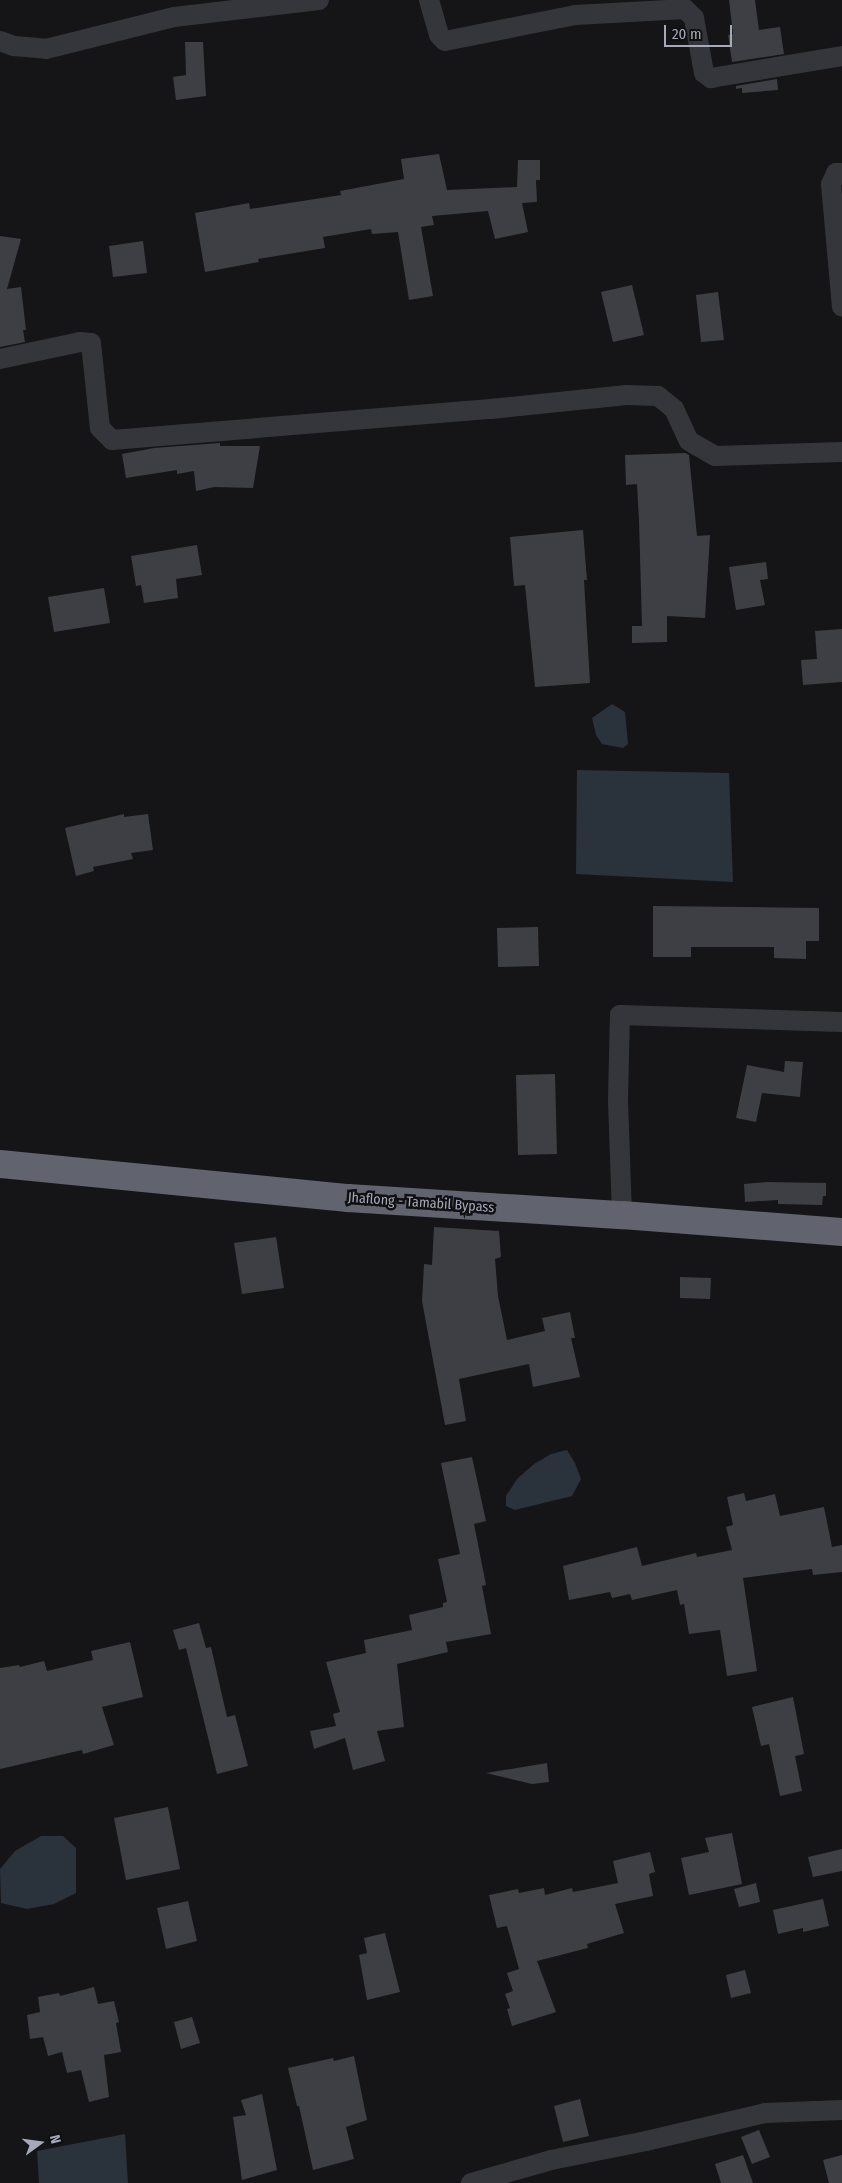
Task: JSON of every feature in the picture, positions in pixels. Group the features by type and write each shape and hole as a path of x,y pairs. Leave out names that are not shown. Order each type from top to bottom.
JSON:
{"highway":[{"name":"Jhaflong - Tamabil Bypass","path":"0,1164 348,1198 622,1215 842,1232"}],"street":[{"path":"0,41 14,46 46,49 174,17 319,0"},
{"path":"429,0 439,35 445,41 575,15 685,9 694,18 704,73 711,78 842,56"},
{"path":"842,173 836,173 831,184 842,307"},
{"path":"0,359 80,342 90,343 100,428 112,440 491,409 626,395 658,396 674,409 689,441 715,456 842,452"},
{"path":"622,1215 618,1100 620,1015 842,1022"},
{"path":"471,2183 550,2160 646,2141 765,2113 842,2110"}],"shaded area":[{"path":"612,704 625,712 628,744 623,748 602,744 596,735 592,718"},
{"path":"577,770 729,773 733,882 576,874"},
{"path":"567,1450 575,1463 581,1479 572,1496 515,1510 506,1506 506,1496 517,1479 534,1464 551,1454"},
{"path":"41,1836 63,1836 76,1848 76,1893 54,1904 27,1909 1,1903 0,1869 15,1851"},
{"path":"125,2134 128,2183 39,2183 37,2151"}],"building":[{"path":"729,0 755,0 759,30 780,27 784,54 732,62 728,35 733,34"},
{"path":"185,42 203,42 206,96 176,100 173,77 186,75"},
{"path":"777,79 778,90 742,93 742,88 736,89 736,86"},
{"path":"439,154 447,190 517,187 518,160 540,160 540,180 536,180 537,202 522,203 528,232 495,239 488,211 432,216 434,225 421,227 433,296 409,300 398,232 372,234 371,229 323,237 325,248 258,259 259,262 205,272 195,213 249,203 250,209 341,195 340,191 404,179 401,159"},
{"path":"0,236 21,239 7,289 21,287 26,330 23,330 25,342 0,347"},
{"path":"143,241 147,273 113,277 109,246"},
{"path":"632,285 644,335 613,342 601,292"},
{"path":"718,292 724,340 701,342 696,295"},
{"path":"220,443 220,446 260,446 253,488 214,487 196,491 194,471 177,474 177,470 126,478 122,454 154,448"},
{"path":"685,453 689,455 697,536 710,535 705,618 667,616 667,642 632,643 632,626 642,626 639,521 637,484 626,485 625,455"},
{"path":"583,530 587,580 584,580 590,683 535,687 525,585 514,586 510,537"},
{"path":"197,545 202,575 176,579 178,598 144,603 141,585 136,586 131,556"},
{"path":"766,562 768,579 760,580 765,605 736,610 729,567"},
{"path":"104,588 110,623 54,632 48,597"},
{"path":"842,629 842,682 803,685 801,660 817,659 815,631"},
{"path":"124,814 124,817 148,814 153,850 131,853 133,859 93,867 94,871 76,876 65,828"},
{"path":"653,906 819,908 819,941 806,941 806,959 774,958 774,947 691,947 691,957 653,957"},
{"path":"538,927 539,966 498,967 497,928"},
{"path":"785,1061 803,1062 800,1097 762,1093 756,1122 736,1118 747,1065 784,1072"},
{"path":"555,1074 557,1154 518,1155 516,1075"},
{"path":"767,1182 826,1183 826,1196 823,1196 822,1205 778,1204 778,1200 745,1202 744,1184"},
{"path":"434,1227 499,1231 501,1257 495,1259 498,1296 507,1340 545,1331 542,1318 570,1312 575,1338 571,1338 580,1377 533,1387 529,1364 459,1379 466,1421 445,1425 422,1301 424,1264 432,1265"},
{"path":"276,1237 284,1288 242,1294 234,1243"},
{"path":"680,1277 711,1278 710,1299 680,1298"},
{"path":"472,1457 486,1521 474,1524 486,1585 482,1586 491,1634 446,1642 448,1652 397,1664 404,1727 377,1731 385,1761 353,1770 345,1738 314,1749 310,1731 336,1726 333,1714 340,1712 326,1662 366,1653 364,1640 412,1630 409,1615 443,1607 443,1603 447,1602 438,1559 460,1554 441,1463"},
{"path":"744,1493 746,1501 775,1494 780,1516 824,1507 832,1547 842,1545 842,1572 813,1575 812,1569 743,1578 757,1671 727,1676 720,1630 689,1634 684,1604 680,1605 677,1590 632,1600 630,1594 612,1598 610,1592 569,1600 563,1566 637,1547 642,1566 696,1553 697,1557 732,1550 726,1527 733,1525 727,1497"},
{"path":"199,1623 206,1648 211,1647 227,1717 235,1715 248,1766 217,1774 186,1648 179,1650 173,1630"},
{"path":"130,1642 143,1697 102,1707 114,1745 83,1754 82,1750 0,1769 0,1668 19,1665 20,1667 44,1661 47,1671 93,1660 91,1651"},
{"path":"793,1697 804,1754 795,1756 802,1791 780,1796 769,1744 761,1746 752,1707"},
{"path":"547,1763 549,1782 532,1784 486,1773"},
{"path":"168,1807 180,1869 126,1880 114,1818"},
{"path":"732,1833 742,1884 689,1895 681,1858 709,1852 705,1838"},
{"path":"842,1849 842,1871 813,1877 808,1857"},
{"path":"650,1852 655,1872 649,1874 653,1896 615,1904 624,1933 587,1944 588,1948 537,1961 556,2012 512,2026 507,2009 510,2008 505,1994 513,1991 507,1973 519,1969 507,1926 497,1928 489,1895 518,1889 519,1893 544,1888 545,1895 572,1888 573,1892 618,1883 613,1861"},
{"path":"756,1883 760,1902 739,1907 734,1889"},
{"path":"823,1899 829,1926 803,1932 803,1928 778,1934 773,1910"},
{"path":"188,1901 197,1941 166,1949 157,1908"},
{"path":"385,1933 400,1992 367,2000 359,1955 367,1953 364,1938"},
{"path":"745,1970 751,1993 731,1998 726,1975"},
{"path":"94,1987 98,2004 114,2001 119,2022 116,2023 121,2052 104,2055 109,2097 89,2102 81,2070 67,2073 62,2052 48,2056 43,2037 30,2039 27,2015 40,2012 38,1997 59,1993 60,1996"},
{"path":"192,2017 200,2043 181,2049 174,2022"},
{"path":"354,2056 367,2120 346,2127 354,2159 313,2170 299,2106 297,2106 288,2068 333,2058 334,2061"},
{"path":"262,2094 277,2170 242,2180 233,2117 246,2115 241,2100"},
{"path":"580,2099 589,2136 563,2142 554,2106"},
{"path":"759,2130 770,2157 752,2164 741,2137"},
{"path":"743,2155 753,2183 721,2183 715,2164"},
{"path":"842,2155 842,2183 829,2183 823,2160"}]}
